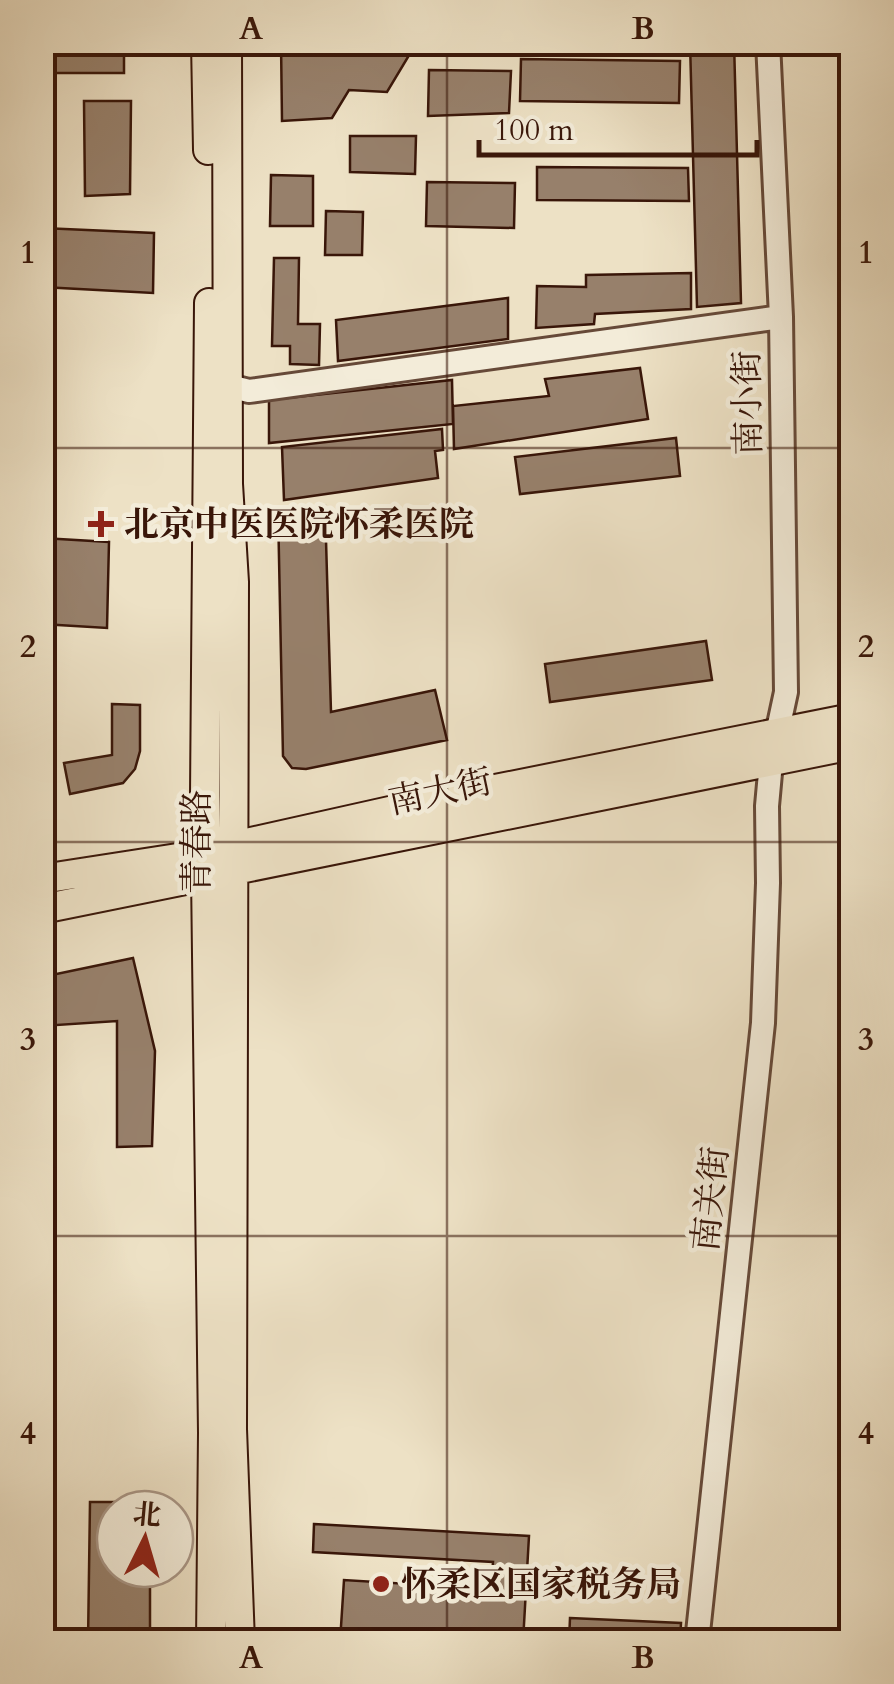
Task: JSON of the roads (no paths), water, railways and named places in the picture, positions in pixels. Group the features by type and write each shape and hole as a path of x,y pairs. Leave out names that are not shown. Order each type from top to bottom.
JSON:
{"main road":[{"name":"青春路","path":"206,42 211,1642"},
{"name":"青春路","path":"228,42 228,484 234,582 232,1430 240,1642"},
{"name":"南大街","path":"42,909 234,857 852,718"},
{"name":"南大街","path":"234,857 852,745"},
{"name":"南大街","path":"42,878 206,864"}],"street":[{"name":"南小街","path":"768,42 781,317 786,692 771,762"},
{"path":"230,386 249,390 781,317"},
{"name":"南关街","path":"697,1642 762,1023 768,883 766,806 771,762"}],"place":[{"name":"北京中医医院怀柔医院","path":"101,524"},
{"name":"怀柔区国家税务局","path":"381,1584"}]}
